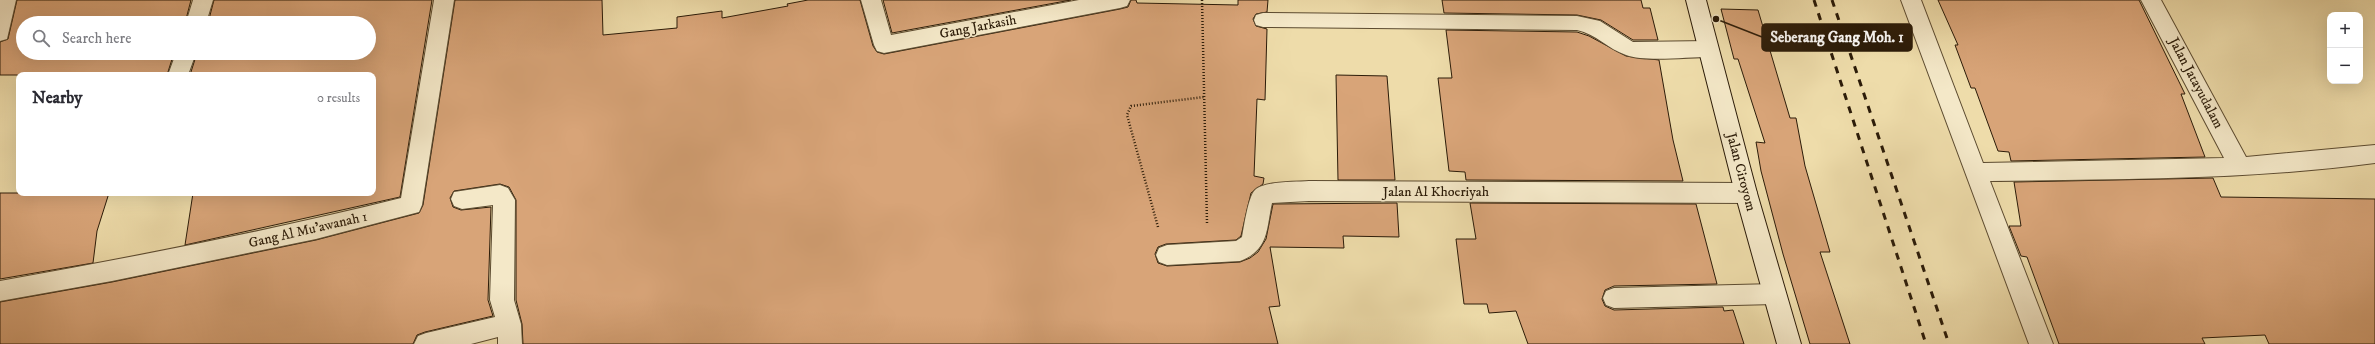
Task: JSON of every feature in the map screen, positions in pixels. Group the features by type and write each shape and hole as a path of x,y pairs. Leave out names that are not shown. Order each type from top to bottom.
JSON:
{"street":[{"path":"0,33 6,0"},
{"path":"198,16 203,0"},
{"name":"Gang Al Mu'awanah 1","path":"0,291 112,271 301,232 411,205 444,0"},
{"name":"Gang Jarkasih","path":"870,0 884,45 1120,0"},
{"name":"Jalan Ciroyom","path":"1696,0 1746,193 1789,344"},
{"path":"1911,0 2041,344"},
{"name":"Jalan Jatayudalam","path":"2151,0 2240,167"},
{"path":"179,72 183,60"},
{"path":"1976,172 2240,167 2347,158 2375,154"},
{"name":"Jalan Al Khoeriyah","path":"1167,255 1240,251 1252,243 1262,198 1267,194 1309,191 1746,193"},
{"path":"426,344 509,334 502,293 504,200 500,195 462,198"}],"lane":[{"path":"1263,20 1576,23 1593,26 1619,45 1632,50 1709,49"},
{"path":"1614,298 1775,294"}],"path":[{"path":"1202,0 1207,254"},
{"path":"1167,255 1149,201 1127,115 1132,106 1204,97"}],"building":[{"path":"17,0 191,0 187,16 16,16 16,60 172,60 168,72 16,72 16,75 0,75 0,42 8,39"},
{"path":"214,0 432,0 400,197 185,245 193,196 376,196 376,72 191,72 195,60 376,60 376,16 210,16"},
{"path":"455,0 602,0 603,35 677,28 677,17 722,11 722,18 788,6 787,4 808,0 860,0 873,46 877,52 884,54 1120,9 1128,7 1131,0 1136,0 1137,3 1238,5 1238,0 1268,0 1267,12 1256,14 1253,19 1256,26 1267,29 1265,100 1257,99 1254,176 1264,178 1263,184 1251,193 1241,236 1236,240 1166,244 1158,247 1155,254 1158,263 1167,266 1240,262 1250,258 1258,252 1266,239 1273,204 1397,203 1399,237 1343,236 1344,248 1270,247 1280,306 1269,307 1278,344 523,344 522,324 516,300 516,200 509,187 500,184 454,191 450,198 453,207 461,210 491,207 488,300 493,316 425,332 417,335 413,344 0,344 0,302 112,282 316,240 419,213 423,205"},
{"path":"883,0 1071,0 892,33"},
{"path":"1442,0 1641,0 1643,8 1650,8 1658,40 1633,40 1601,20 1577,15 1444,13"},
{"path":"1938,0 2139,0 2185,94 2181,94 2205,157 2011,161 2009,152 1998,151 1975,88 1971,88 1955,45 1958,45"},
{"path":"1721,9 1758,10 1790,118 1796,118 1805,166 1830,252 1820,252 1850,344 1810,344 1783,254 1761,171 1756,142 1765,143 1738,59 1734,59"},
{"path":"1446,30 1577,32 1589,36 1626,56 1659,60 1673,140 1683,181 1466,180 1465,172 1449,171 1438,78 1452,78"},
{"path":"1336,75 1387,76 1395,180 1338,180"},
{"path":"2213,178 2221,197 2375,199 2375,344 2269,344 2265,335 2202,338 2205,344 2059,344 2027,257 2021,256 2009,226 2021,226 2014,182"},
{"path":"0,193 16,193 16,196 108,196 97,231 93,263 0,279"},
{"path":"1470,203 1696,204 1717,284 1614,286 1605,290 1602,299 1605,306 1614,310 1723,307 1724,311 1733,310 1744,344 1528,344 1516,311 1489,313 1487,304 1464,304 1456,239 1476,239"}],"railway":[{"path":"1814,0 1926,344"},
{"path":"1832,0 1949,344"}],"place":[{"name":"Seberang Gang Moh. 1","path":"1716,19"}]}
